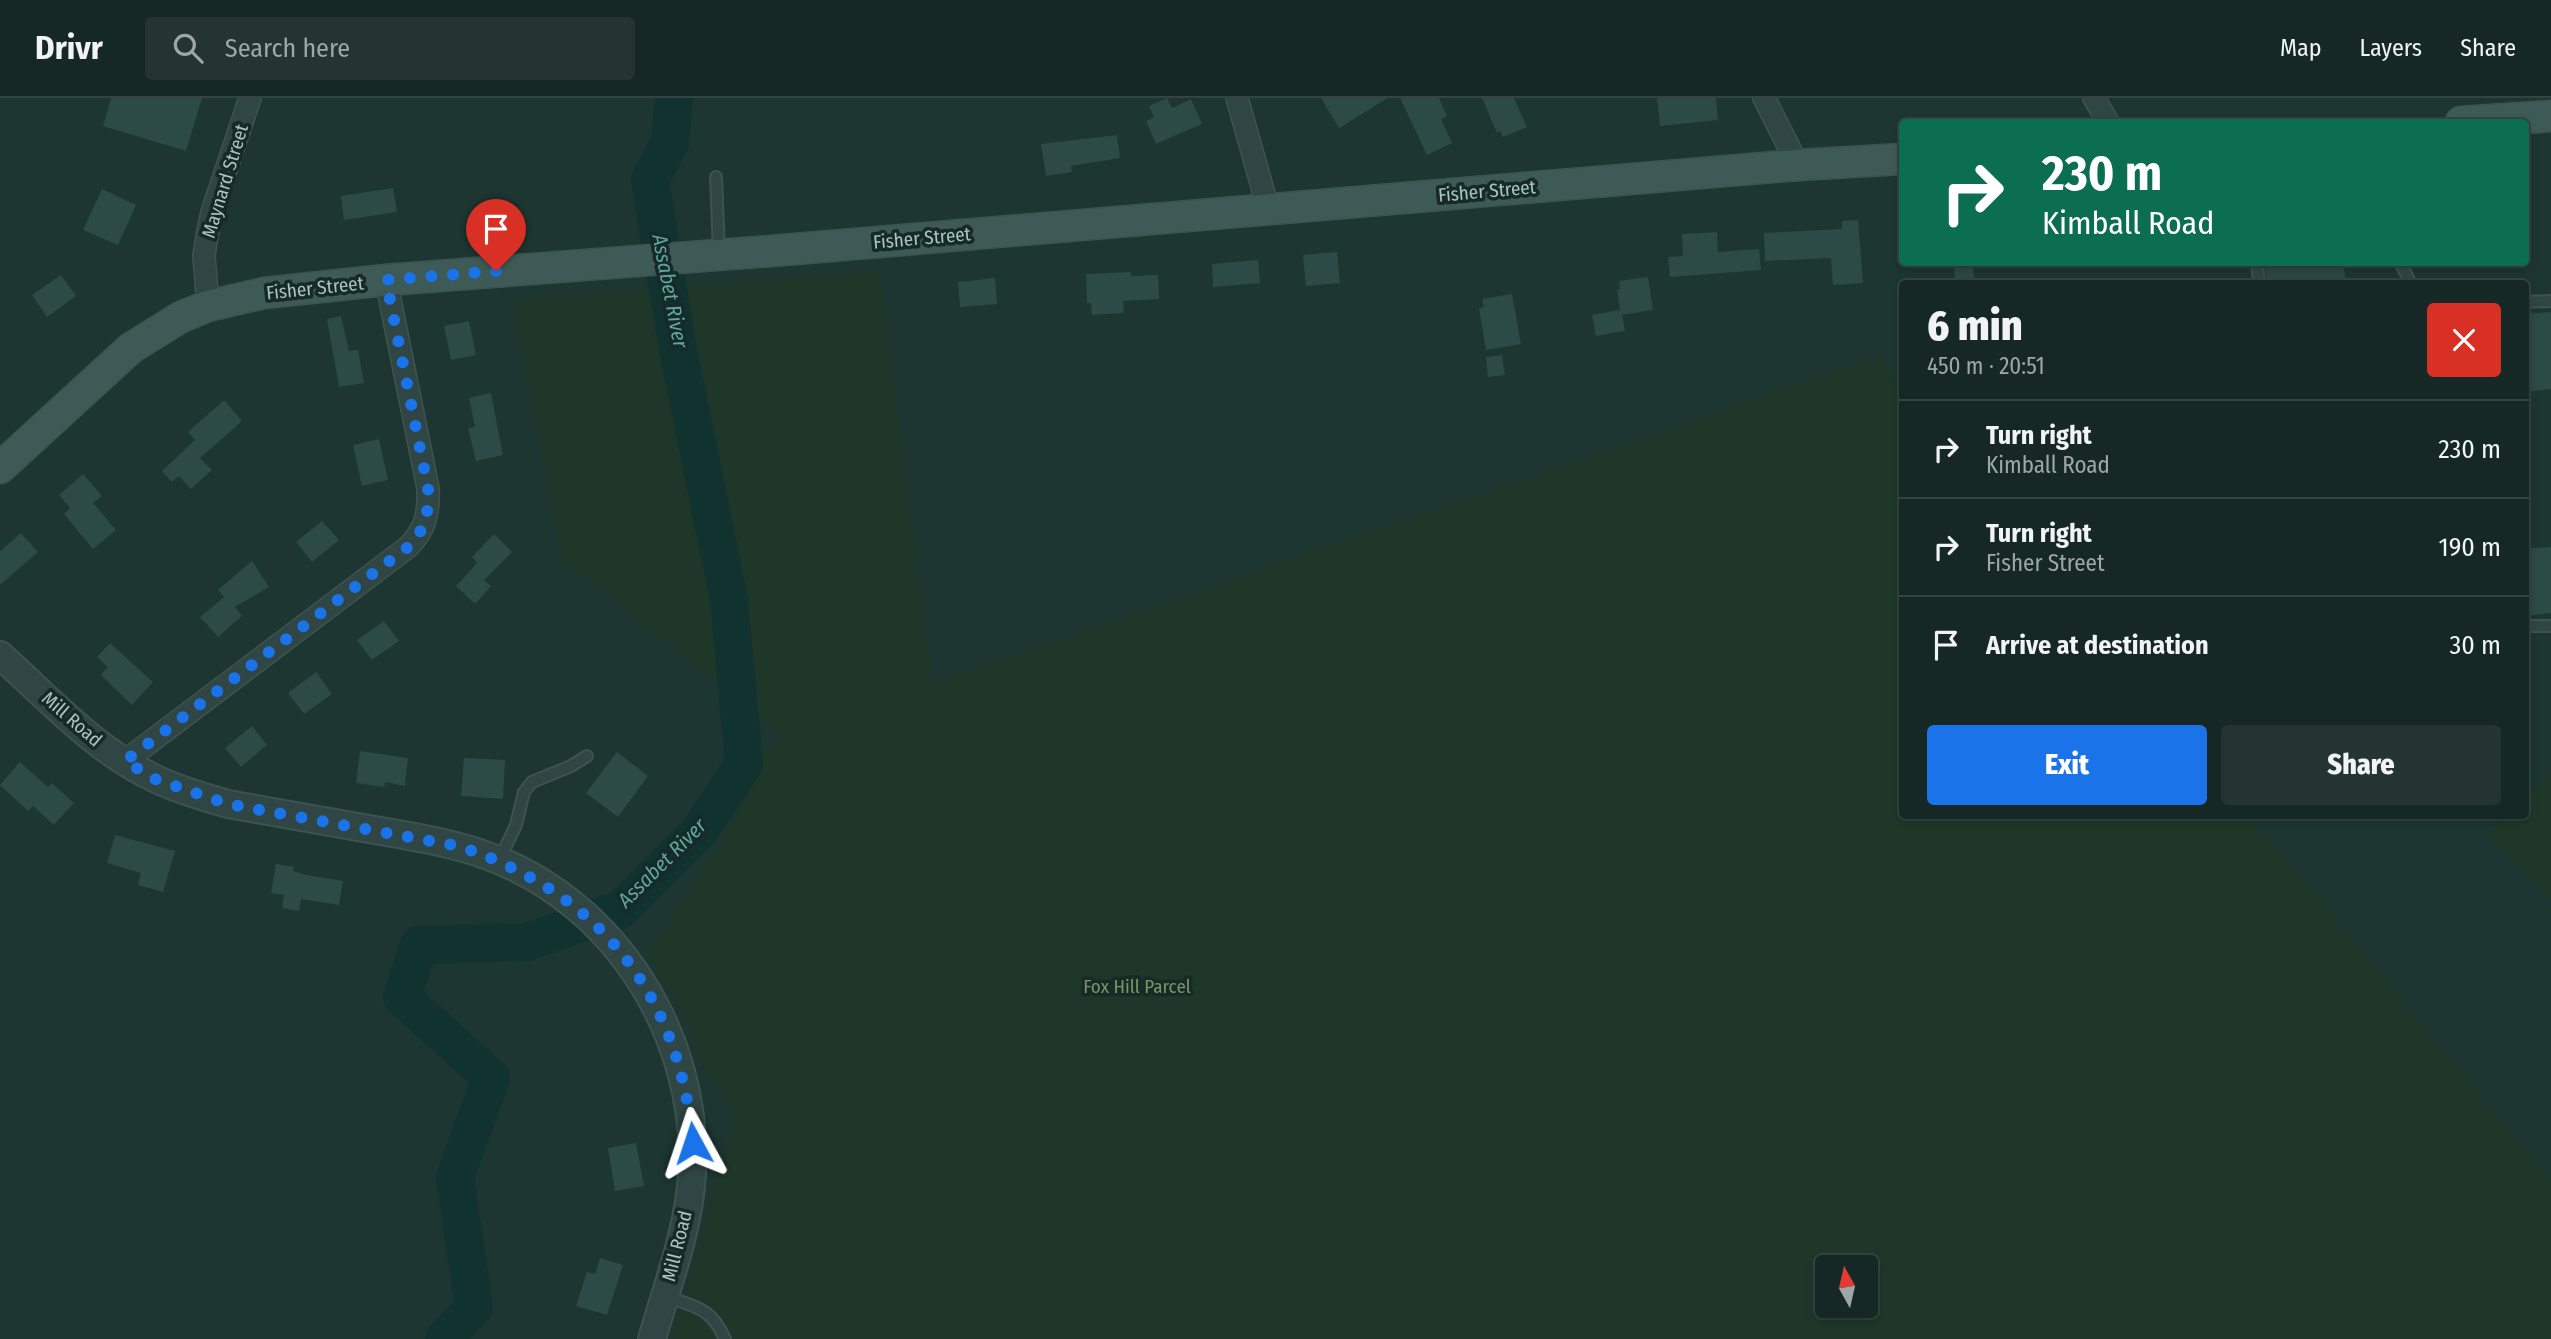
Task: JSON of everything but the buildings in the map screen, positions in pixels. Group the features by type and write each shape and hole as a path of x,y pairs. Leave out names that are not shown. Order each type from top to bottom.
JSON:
{"main road":[{"path":"2506,119 2551,116"},
{"name":"Fisher Street","path":"0,468 131,348 181,317 208,306 264,293 386,280 1798,165 1899,159"}],"street":[{"name":"Maynard Street","path":"208,306 204,256 207,236 212,212 250,98"},
{"path":"1237,98 1268,208"},
{"path":"1764,98 1798,165"},
{"path":"2094,98 2106,119"},
{"path":"125,761 408,547 425,527 428,488 386,280"},
{"name":"Mill Road","path":"0,655 93,739 155,779 216,801 458,846 510,866 577,908 602,931 644,984 673,1044 690,1110 692,1177 679,1242 652,1339"}],"lane":[{"path":"716,177 719,254"},
{"path":"2529,302 2551,301"},
{"path":"2529,626 2551,626"},
{"path":"510,866 524,792 532,782 571,766 587,756"},
{"path":"664,1296 706,1311 718,1322 725,1339"}],"green space":[{"name":"Fox Hill Parcel","path":"879,271 932,683 1879,356 1899,381 1899,819 2253,819 2551,1182 2551,1339 672,1339 737,1112 702,1063 685,1015 647,956 748,796 750,753 789,742 562,558 512,300"},
{"path":"2551,775 2551,900 2485,834 2502,819 2529,819 2529,794"}],"waterway":[{"name":"Assabet River","path":"444,1339 474,1307 455,1177 491,1078 402,997 419,945 527,942 621,909 701,829 744,764 729,600 677,345 650,180 670,143 674,98"}],"route":[{"path":"496,271 386,280 428,488 425,527 419,536 125,761 155,779 228,804 458,846 521,871 550,888 602,931 644,984 660,1013 683,1076 693,1143"}]}
